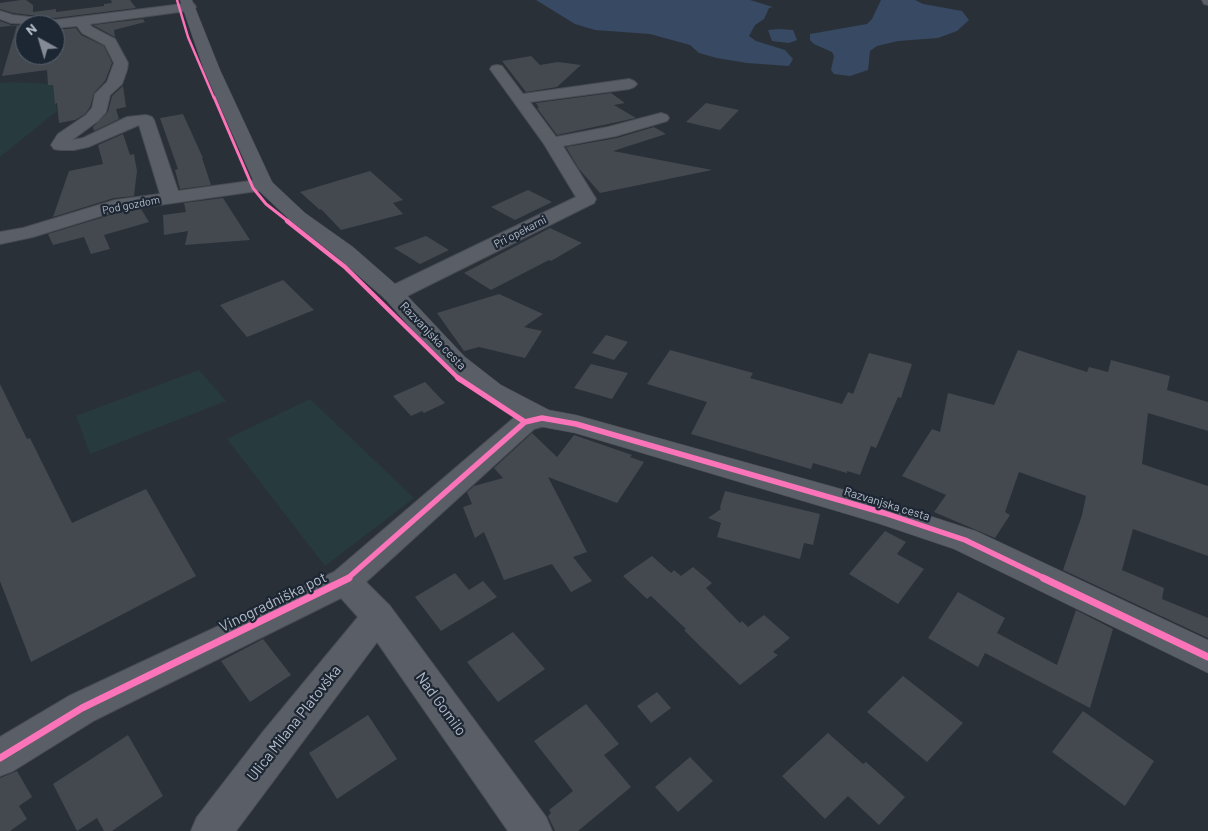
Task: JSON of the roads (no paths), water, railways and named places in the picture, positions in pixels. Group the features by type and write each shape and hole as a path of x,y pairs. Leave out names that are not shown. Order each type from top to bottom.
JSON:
{"street":[{"path":"0,15 55,24 86,21 188,3"},
{"name":"Razvanjska cesta","path":"188,3 212,70 264,185 298,217 345,252 394,294 456,363 533,420 576,424 623,437 875,510 965,540 1208,657"},
{"path":"86,21 83,25 88,30 110,42 121,63 120,70 114,84 103,94 100,109 92,118 64,138 60,145 74,146 88,142 133,120 146,120 170,197"},
{"name":"Pri opekarni","path":"394,294 587,199 552,143 497,69"},
{"path":"520,99 629,84"},
{"path":"552,143 610,132 661,118"},
{"name":"Pod gozdom","path":"0,238 26,233 115,206 170,197 213,194 264,185"},
{"name":"Vinogradniška pot","path":"0,758 82,708 346,582 533,420"},
{"name":"Nad Gomilo","path":"346,582 378,616 532,831"},
{"name":"Ulica Milana Platovška","path":"211,831 275,746 378,616"}],"water":[{"path":"536,0 750,0 773,7 769,8 764,19 755,25 749,36 756,41 785,50 793,59 789,66 747,63 699,53 690,45 650,34 595,30 575,24"},
{"path":"881,0 915,0 923,4 962,11 969,20 957,31 938,38 898,41 877,46 870,51 868,70 850,76 834,74 831,70 834,56 832,52 814,44 810,40 810,34 867,24 872,19"},
{"path":"768,30 793,30 797,40 789,43 772,41"}]}
